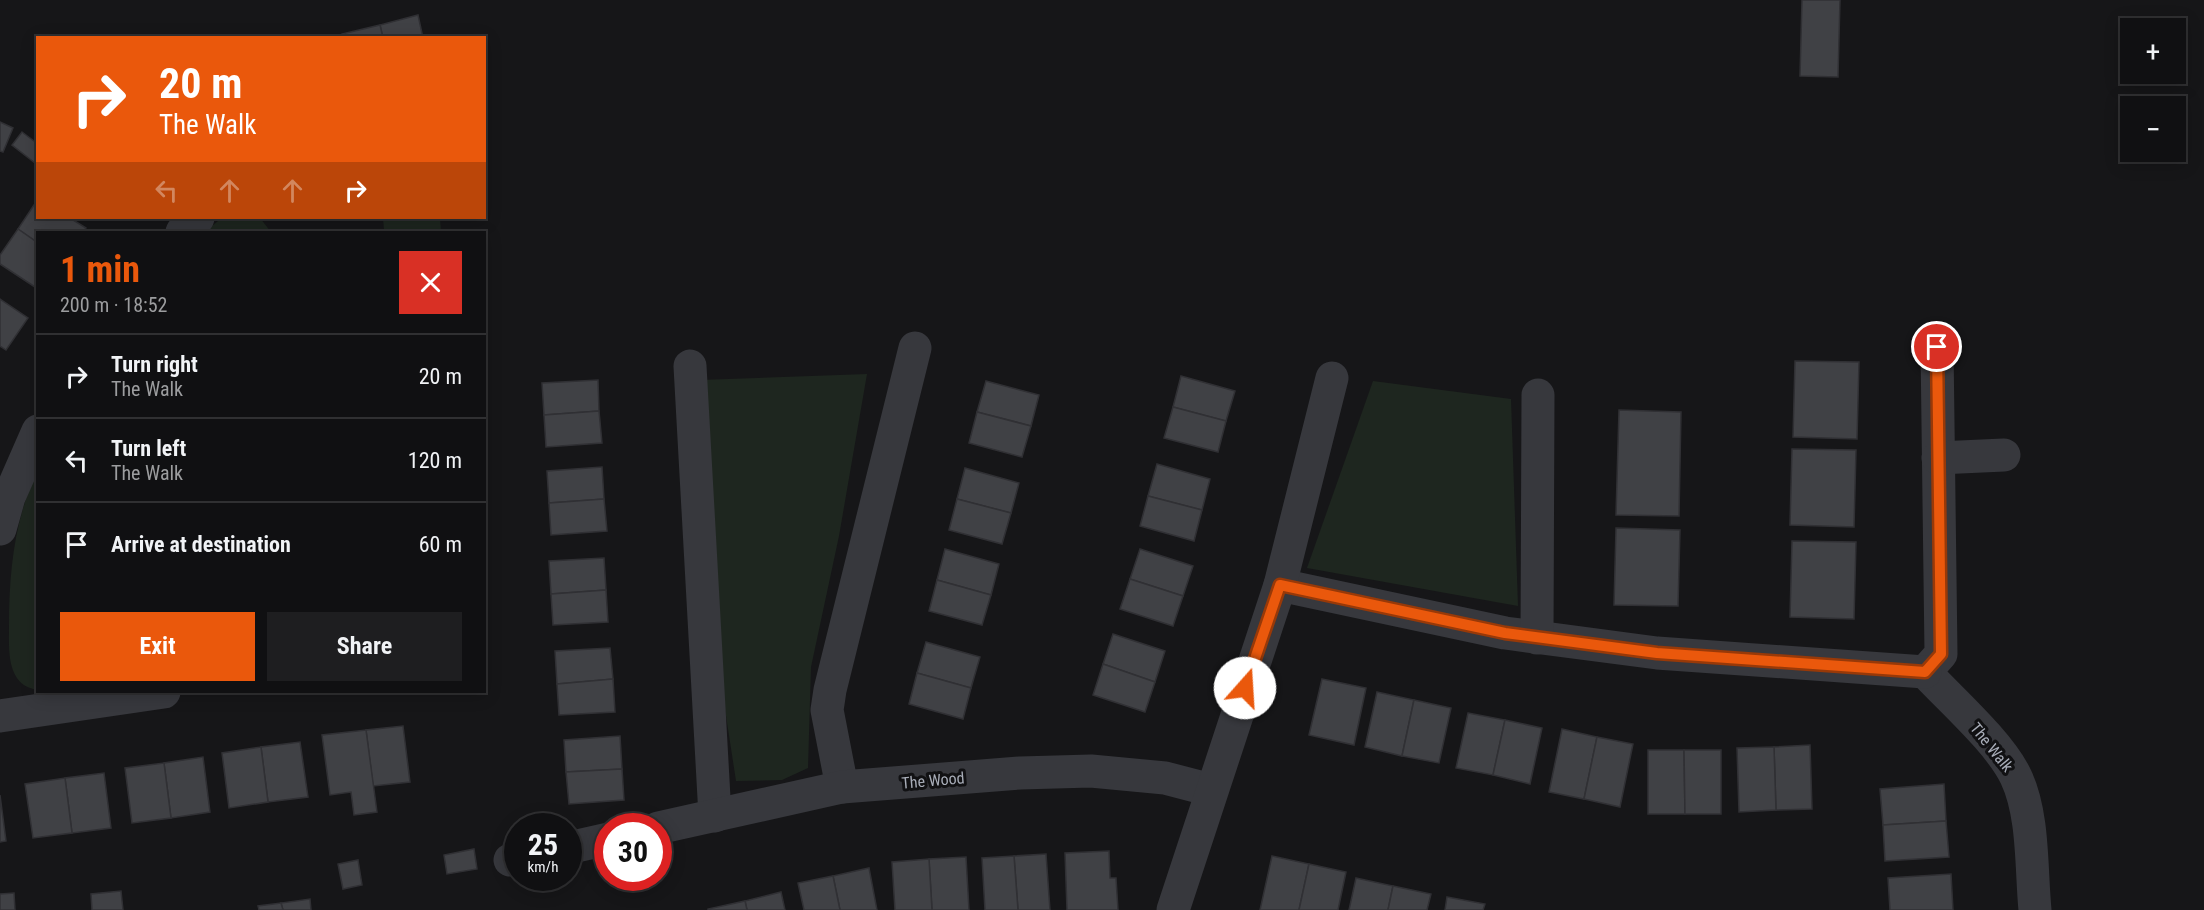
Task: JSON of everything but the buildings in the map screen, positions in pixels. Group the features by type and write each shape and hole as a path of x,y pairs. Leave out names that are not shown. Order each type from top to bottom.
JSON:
{"street":[{"path":"183,231 197,219"},
{"path":"1280,585 1537,638 1657,653 1925,672 1941,654 1937,347"},
{"path":"842,787 827,710 830,690 915,348"},
{"path":"690,366 715,816"},
{"path":"1173,910 1280,585 1332,378"},
{"path":"1537,638 1538,395"},
{"path":"0,529 9,497 36,435"},
{"path":"1938,458 2004,455"},
{"name":"The Walk","path":"1925,672 1996,747 2016,777 2027,812 2035,910"},
{"path":"1,712 156,693"},
{"name":"The Wood","path":"672,825 842,787 1020,772 1091,771 1164,778 1211,790"}],"shaded area":[{"path":"221,219 261,219 270,231 205,231"},
{"path":"383,219 440,219 441,231 378,231 384,230"},
{"path":"867,374 839,536 811,667 808,768 782,780 736,781 715,644 700,380"},
{"path":"1373,381 1511,399 1518,606 1307,568"},
{"path":"36,474 36,690 27,687 15,674 11,665 9,635 14,547 29,490"}],"route":[{"path":"1245,688 1280,585 1537,638 1657,653 1925,672 1941,654 1937,347"}]}
